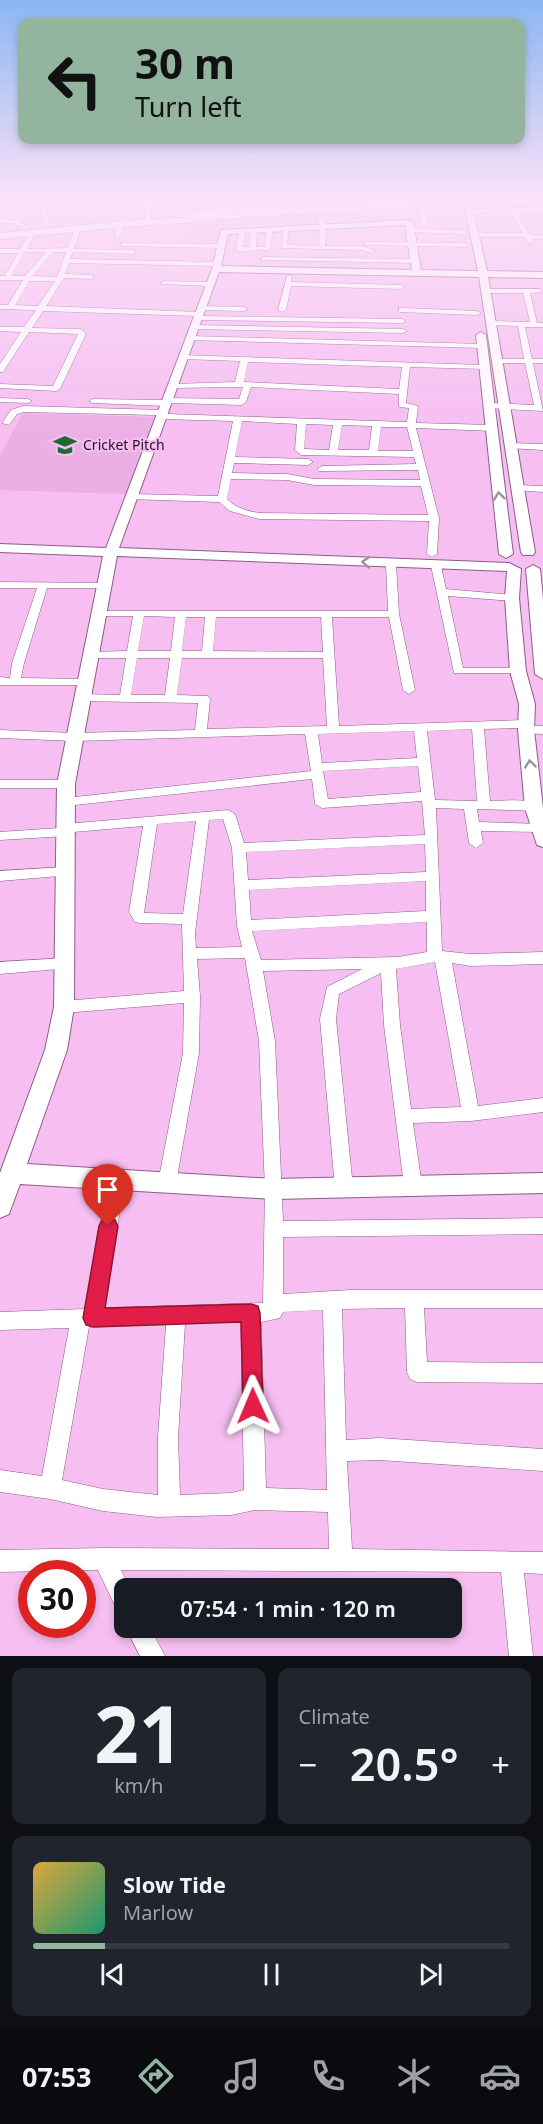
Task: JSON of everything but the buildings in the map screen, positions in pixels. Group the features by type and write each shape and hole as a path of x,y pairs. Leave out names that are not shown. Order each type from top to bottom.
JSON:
{"street":[{"path":"0,1207 56,1050 64,1007 66,784 104,585 113,546 213,276"},
{"path":"282,310 289,276"},
{"path":"400,276 403,344"},
{"path":"473,826 543,836 534,808 532,728 518,671 493,428 477,313 477,276"},
{"path":"478,276 486,291 517,488 537,562 543,674"},
{"path":"10,308 28,277"},
{"path":"0,370 61,277"},
{"path":"3,278 91,277"},
{"path":"163,283 210,284"},
{"path":"288,284 401,287"},
{"path":"486,291 541,294"},
{"path":"526,292 534,325"},
{"path":"0,307 197,321 270,329 403,331"},
{"path":"197,321 249,309"},
{"path":"258,359 270,329 273,310 402,315"},
{"path":"197,321 477,313"},
{"path":"197,321 265,340 483,346"},
{"path":"491,323 543,325"},
{"path":"490,406 541,408 521,325"},
{"path":"0,329 81,331 82,334 56,389 0,386"},
{"path":"297,360 300,341"},
{"path":"334,362 336,342"},
{"path":"370,365 377,343"},
{"path":"0,351 12,351"},
{"path":"183,357 297,360 311,374 362,390 404,392"},
{"path":"0,435 3,423 14,412 22,409 242,402 245,358"},
{"path":"496,361 543,361"},
{"path":"166,403 244,385 311,374 334,362 483,367"},
{"path":"406,364 402,405 414,406 411,425 434,518 434,560 458,670 518,671"},
{"path":"362,390 364,379"},
{"path":"0,400 28,400"},
{"path":"93,401 166,403 238,419 493,428"},
{"path":"238,419 222,499 227,506 259,516 434,518"},
{"path":"302,421 299,450 307,453 418,454"},
{"path":"333,453 338,422"},
{"path":"373,453 377,424"},
{"path":"510,446 543,447"},
{"path":"230,460 308,462"},
{"path":"322,469 421,467"},
{"path":"226,476 287,477 314,482 425,483"},
{"path":"517,488 543,489"},
{"path":"131,497 222,499"},
{"path":"0,537 391,564 434,560"},
{"path":"0,548 113,546 434,560 537,562"},
{"path":"391,564 394,614 409,690"},
{"path":"0,585 104,585"},
{"path":"15,682 18,663 44,585"},
{"path":"442,592 512,598"},
{"path":"98,613 394,614"},
{"path":"125,698 140,613"},
{"path":"171,698 181,614"},
{"path":"207,654 210,614"},
{"path":"326,615 333,729"},
{"path":"90,654 328,656"},
{"path":"0,681 125,698 204,699 201,733"},
{"path":"0,734 75,737 478,725 532,728"},
{"path":"476,843 473,826 477,805 478,725"},
{"path":"420,727 431,838 434,916 471,1114"},
{"path":"311,730 322,804 428,800 477,805 519,805 534,808"},
{"path":"66,802 317,770 424,762"},
{"path":"0,784 66,784"},
{"path":"0,836 228,814 238,848 244,926 253,959 267,1041 274,1189 273,1312 0,1321"},
{"path":"167,1183 191,1053 190,919 203,816"},
{"path":"151,821 136,912 140,918 149,920 190,919"},
{"path":"238,848 431,838"},
{"path":"0,876 66,872"},
{"path":"241,885 433,876"},
{"path":"244,926 434,916"},
{"path":"189,954 253,959 388,963 440,956 470,960 543,958"},
{"path":"388,963 392,1025 413,1186"},
{"path":"344,1188 328,1019 332,991 388,963"},
{"path":"0,968 66,964"},
{"path":"64,1007 192,996"},
{"path":"404,1116 471,1114 543,1105"},
{"path":"12,1173 274,1189 543,1182"},
{"path":"50,1488 116,1180"},
{"path":"274,1229 543,1226"},
{"path":"414,1299 417,1372 543,1373"},
{"path":"273,1304 332,1300 543,1299"},
{"path":"332,1300 341,1560"},
{"path":"251,1313 255,1499"},
{"path":"169,1506 168,1437 176,1316"},
{"path":"336,1451 379,1449 543,1460"},
{"path":"0,1481 50,1488 103,1500 169,1506 231,1504 255,1499 339,1501"},
{"path":"104,1559 114,1580"},
{"path":"0,1561 104,1559 543,1563"},
{"path":"511,1561 521,1656"},
{"path":"143,1638 153,1656"}],"shaded area":[{"path":"23,413 155,417 127,494 0,490 0,455"}],"place":[{"name":"Cricket Pitch","path":"65,445"}],"route":[{"path":"108,1226 93,1318 251,1313 253,1406"}]}
